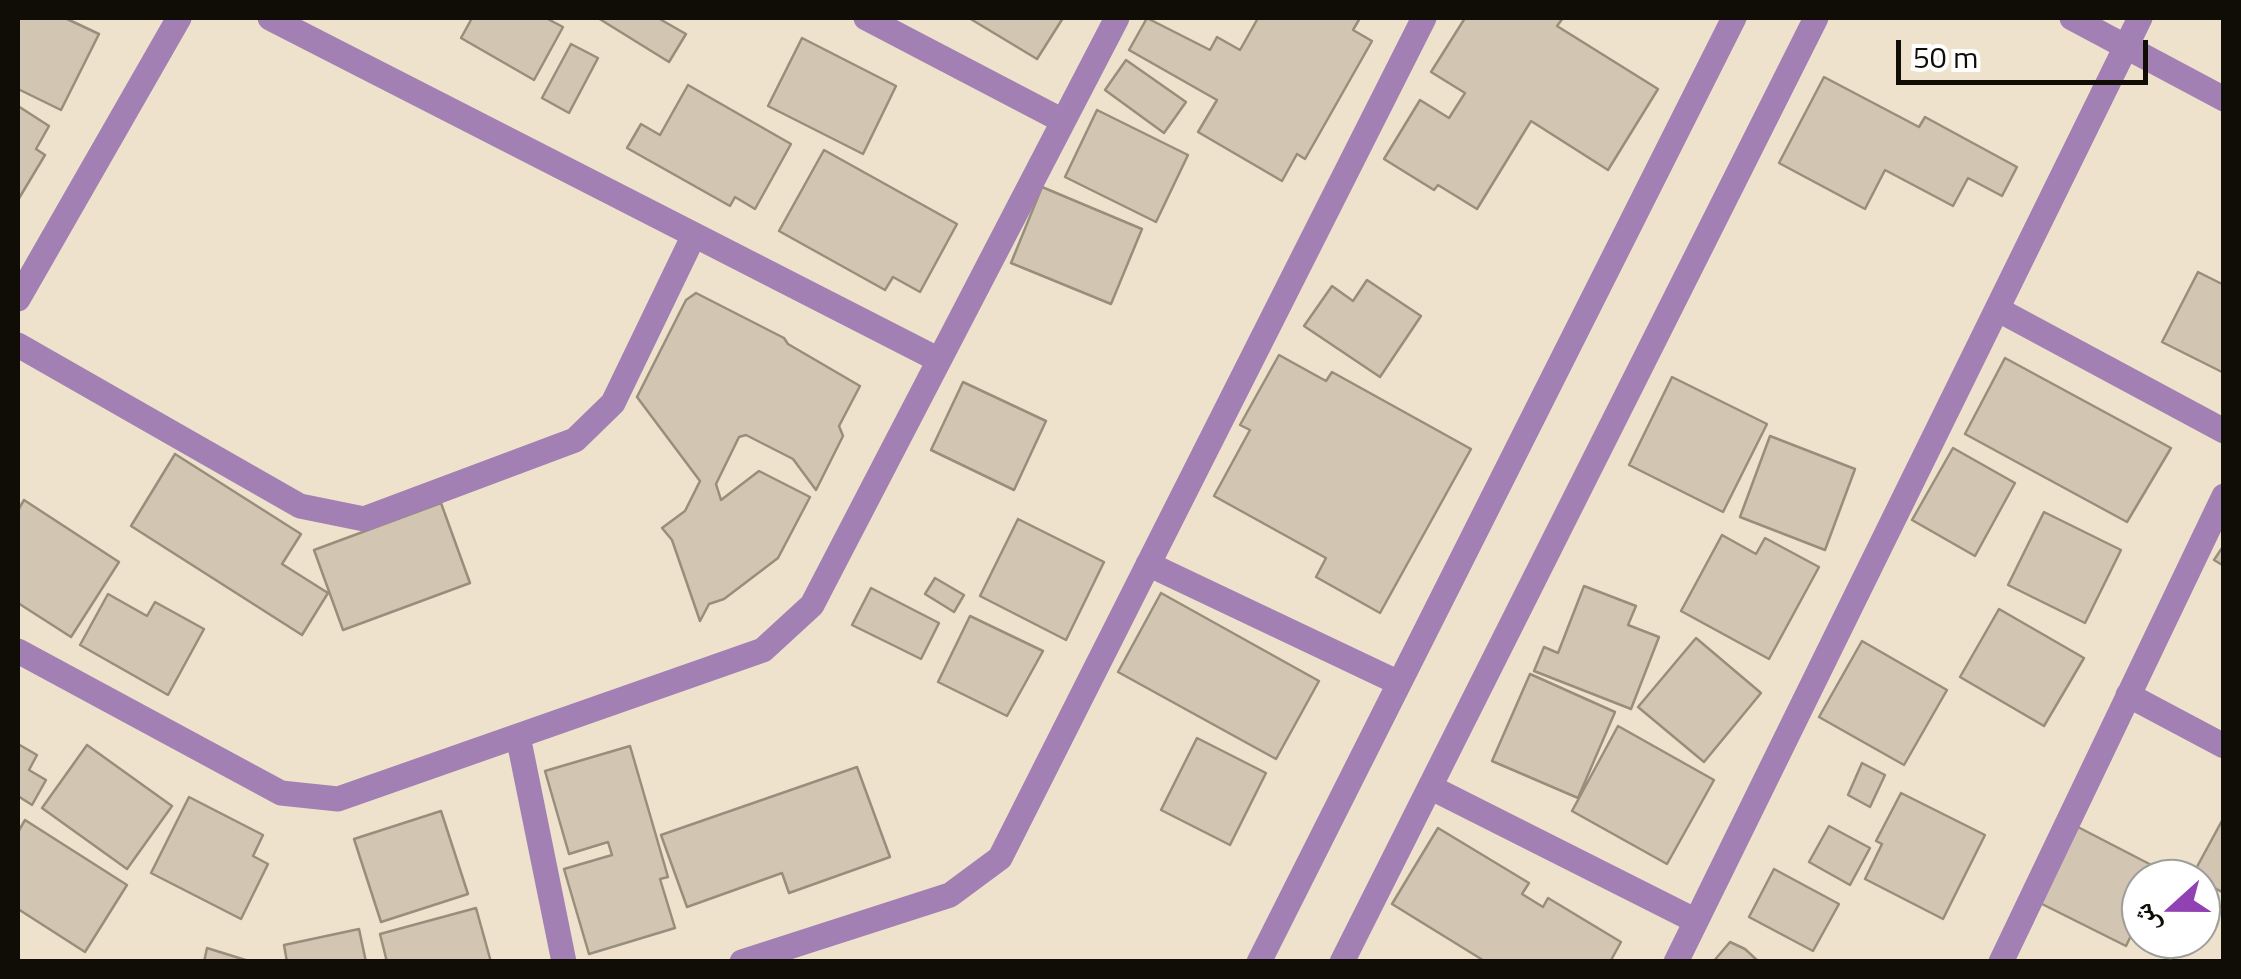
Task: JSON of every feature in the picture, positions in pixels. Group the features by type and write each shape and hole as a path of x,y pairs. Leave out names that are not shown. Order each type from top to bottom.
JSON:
{"street":[{"path":"18,299 179,18"},
{"path":"270,18 939,360"},
{"path":"866,18 1063,121"},
{"path":"18,651 281,793 338,799 762,650 812,605 1116,18"},
{"path":"742,962 950,895 1000,858 1424,18"},
{"path":"1259,962 1734,18"},
{"path":"1342,962 1816,18"},
{"path":"2072,18 2224,98"},
{"path":"1676,962 2140,18"},
{"path":"18,345 300,506 364,519 575,440 613,403 694,235"},
{"path":"1997,309 2224,431"},
{"path":"2007,959 2224,496"},
{"path":"1148,564 1399,683"},
{"path":"2128,696 2224,746"},
{"path":"518,736 564,962"},
{"path":"1430,787 1696,921"}],"building":[{"path":"18,18 65,18 99,34 61,110 18,89"},
{"path":"472,18 546,18 563,27 534,80 461,38"},
{"path":"598,18 658,18 686,34 669,62"},
{"path":"969,18 1063,18 1037,59"},
{"path":"1147,18 1210,50 1217,37 1240,50 1258,18 1360,18 1353,30 1372,41 1305,159 1297,154 1282,181 1198,132 1217,100 1129,50"},
{"path":"1465,18 1563,18 1557,26 1658,89 1608,170 1531,121 1477,209 1438,185 1434,190 1384,159 1420,100 1449,118 1465,93 1431,72"},
{"path":"802,38 896,86 863,154 768,106"},
{"path":"571,44 598,58 569,113 542,98"},
{"path":"1126,60 1186,102 1164,133 1105,90"},
{"path":"1824,77 1919,127 1925,117 2017,167 2002,196 1968,178 1953,206 1885,170 1865,209 1779,163"},
{"path":"688,85 791,144 755,209 735,197 730,206 627,148 641,124 660,135"},
{"path":"18,106 49,126 36,149 45,155 18,200"},
{"path":"1097,110 1188,155 1156,222 1065,177"},
{"path":"824,150 957,224 920,292 893,277 885,290 779,231"},
{"path":"1042,187 1142,229 1111,304 1011,263"},
{"path":"2198,272 2224,285 2224,373 2162,342"},
{"path":"1367,280 1421,316 1380,377 1304,326 1332,286 1353,301"},
{"path":"696,293 784,338 860,386 839,426 843,436 816,490 793,459 746,435 739,437 716,484 721,500 759,471 810,497 778,558 724,599 709,604 700,621 672,540 662,528 685,511 700,481 637,397 686,300"},
{"path":"1279,355 1326,381 1332,372 1471,449 1380,613 1316,577 1326,558 1214,496 1250,430 1240,425"},
{"path":"2005,358 2171,448 2127,522 1965,434"},
{"path":"1672,377 1767,424 1723,512 1629,465"},
{"path":"963,382 1046,421 1014,490 931,450"},
{"path":"1770,436 1855,469 1825,550 1740,517"},
{"path":"1953,448 2015,483 1975,556 1912,520"},
{"path":"175,454 301,534 282,564 328,593 302,635 131,526"},
{"path":"24,500 119,562 71,637 18,603 18,510"},
{"path":"441,503 470,583 343,630 314,550"},
{"path":"2044,512 2121,550 2085,623 2008,585"},
{"path":"1018,519 1104,562 1066,640 980,596"},
{"path":"1722,535 1756,554 1765,538 1819,567 1769,659 1681,611"},
{"path":"2224,545 2224,566 2214,560"},
{"path":"935,578 964,595 954,612 925,594"},
{"path":"1584,586 1636,606 1628,625 1659,637 1631,709 1534,671 1544,647 1558,653"},
{"path":"871,588 939,623 921,659 852,625"},
{"path":"1161,593 1319,681 1276,759 1118,672"},
{"path":"108,594 147,616 155,602 204,629 168,695 80,645"},
{"path":"1999,609 2084,658 2044,726 1960,677"},
{"path":"970,616 1043,651 1007,716 938,682"},
{"path":"1696,638 1761,693 1704,762 1638,707"},
{"path":"1862,641 1947,690 1904,765 1819,717"},
{"path":"1530,674 1615,712 1578,798 1492,761"},
{"path":"1618,726 1714,780 1667,864 1572,811"},
{"path":"1197,738 1266,773 1230,845 1161,810"},
{"path":"18,744 37,755 29,770 46,780 32,805 18,796"},
{"path":"87,745 172,806 127,869 42,808"},
{"path":"630,746 668,877 660,879 675,928 589,954 564,869 612,855 608,842 569,854 545,771"},
{"path":"1862,763 1885,775 1870,807 1848,795"},
{"path":"857,767 890,857 789,893 782,873 687,907 661,835"},
{"path":"1901,793 1985,835 1943,919 1865,879 1882,844 1876,841"},
{"path":"189,797 263,835 253,856 268,864 241,919 151,873"},
{"path":"441,811 468,894 381,922 354,839"},
{"path":"2224,817 2224,893 2221,859 2201,859"},
{"path":"25,820 127,885 85,952 18,909 18,832"},
{"path":"2074,825 2140,859 2121,859 2121,944 2036,901"},
{"path":"1829,826 1870,848 1850,885 1809,862"},
{"path":"1438,828 1529,883 1522,894 1543,907 1548,898 1621,942 1610,962 1486,962 1392,904"},
{"path":"1774,869 1839,904 1813,951 1749,917"},
{"path":"476,908 491,962 387,962 380,934"},
{"path":"359,929 366,962 287,962 284,945"},
{"path":"1730,942 1745,949 1759,962 1713,962"},
{"path":"207,948 252,962 204,962"}]}
